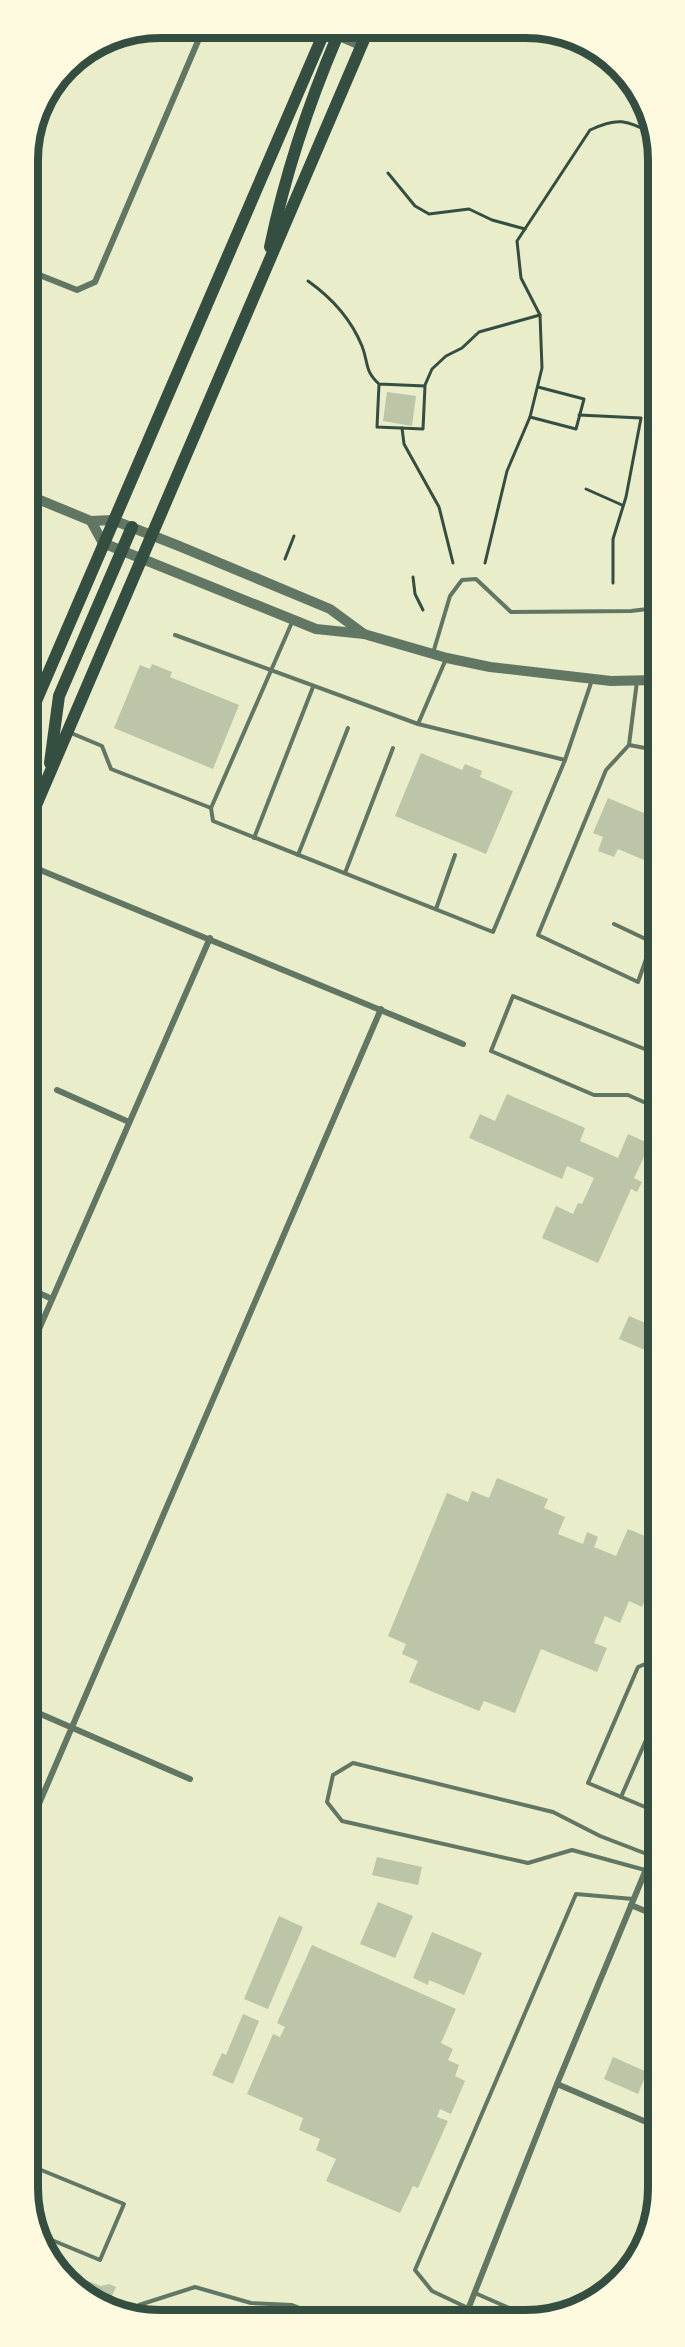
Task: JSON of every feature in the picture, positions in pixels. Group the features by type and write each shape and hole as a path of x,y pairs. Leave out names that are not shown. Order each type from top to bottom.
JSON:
{"main road":[{"path":"38,696 317,38"},
{"path":"264,274 282,190 319,79 337,38"},
{"path":"38,801 365,38"},
{"path":"50,773 59,696 132,527"}],"street":[{"path":"38,274 77,290 95,282 199,38"},
{"path":"339,38 361,47"},
{"path":"38,499 91,521 113,520 132,527 330,609 364,634"},
{"path":"91,521 103,543 316,629 364,634 447,658 490,667 592,679 648,680"},
{"path":"38,869 463,1044"},
{"path":"38,1330 210,938"},
{"path":"38,1806 381,1009"},
{"path":"57,1090 129,1122"},
{"path":"38,1293 52,1299"},
{"path":"38,1713 190,1779"},
{"path":"469,2308 557,2084 647,1868"},
{"path":"632,1902 647,1910"},
{"path":"557,2084 647,2122"}],"lane":[{"path":"433,654 450,596 462,580 476,579 511,612 648,609"},
{"path":"293,620 211,808 213,822 493,932 565,760 592,679"},
{"path":"175,635 270,672 418,724 565,760"},
{"path":"418,724 447,658"},
{"path":"637,681 629,745 606,770 538,935 638,982 648,955"},
{"path":"254,838 313,687"},
{"path":"298,855 348,728"},
{"path":"67,732 102,746 111,769 211,808"},
{"path":"629,745 648,748"},
{"path":"345,873 393,748"},
{"path":"436,909 455,855"},
{"path":"614,924 648,940"},
{"path":"648,1050 513,996 491,1051 594,1095 628,1095 648,1104"},
{"path":"647,1663 638,1667 588,1783 647,1808"},
{"path":"621,1797 647,1737"},
{"path":"646,1871 572,1850 528,1863 342,1821 327,1802 333,1775 353,1763 553,1812 600,1836 647,1854"},
{"path":"469,2308 432,2291 415,2270 576,1894 632,1902"},
{"path":"38,2169 124,2204 100,2260 49,2239"},
{"path":"137,2307 195,2287 251,2304 292,2305 304,2310"},
{"path":"475,2293 514,2310"}],"path":[{"path":"485,563 507,471 530,417 542,368 540,315 521,278 516,241 590,130 609,121 627,121 643,129"},
{"path":"388,172 415,206 429,214 469,209 492,220 525,229"},
{"path":"308,281 327,295 342,311 363,349 368,373 379,384 425,386"},
{"path":"379,384 377,427 423,429 425,386 432,369 478,332 540,315"},
{"path":"530,417 576,429 584,399 538,387"},
{"path":"579,415 641,418 626,497 613,539 613,583"},
{"path":"402,428 404,444 439,507 453,563"},
{"path":"586,489 622,506"},
{"path":"285,559 294,536"},
{"path":"413,577 418,601 423,610"}],"building":[{"path":"387,392 416,396 412,426 383,421"},
{"path":"152,664 172,672 170,677 239,705 213,769 114,728 140,665 150,669"},
{"path":"421,753 462,770 465,764 482,771 480,777 513,791 486,854 395,816"},
{"path":"608,798 648,815 648,861 618,849 614,857 598,851 603,837 593,833"},
{"path":"507,1094 585,1128 580,1141 618,1158 628,1134 648,1143 648,1149 634,1178 642,1182 637,1192 631,1189 598,1263 542,1238 556,1206 573,1214 578,1203 582,1204 594,1178 567,1166 562,1179 469,1138 480,1114 495,1121"},
{"path":"629,1316 647,1324 647,1351 619,1339"},
{"path":"497,1478 548,1499 544,1508 565,1517 558,1534 583,1544 587,1532 598,1537 594,1547 616,1556 628,1529 647,1537 647,1594 642,1607 629,1601 620,1623 605,1616 594,1643 607,1648 597,1672 541,1649 515,1713 484,1701 479,1711 409,1682 418,1661 402,1654 406,1644 388,1636 447,1493 468,1502 472,1491 489,1498"},
{"path":"377,1857 422,1867 418,1885 372,1875"},
{"path":"378,1902 413,1916 395,1958 360,1944"},
{"path":"279,1916 303,1927 268,2009 244,1999"},
{"path":"432,1932 482,1953 464,1995 429,1980 428,1985 413,1978"},
{"path":"312,1945 456,2009 441,2043 453,2049 448,2060 459,2065 455,2076 465,2081 451,2114 440,2109 437,2117 448,2121 418,2188 413,2186 400,2213 326,2181 336,2159 316,2150 320,2139 299,2130 303,2118 247,2094 273,2034 280,2037 285,2027 277,2023"},
{"path":"243,2014 259,2021 233,2084 212,2075 222,2053 226,2055"},
{"path":"613,2057 647,2072 638,2094 604,2079"},
{"path":"75,2275 101,2286 109,2284 116,2287 110,2299 92,2289"}]}
